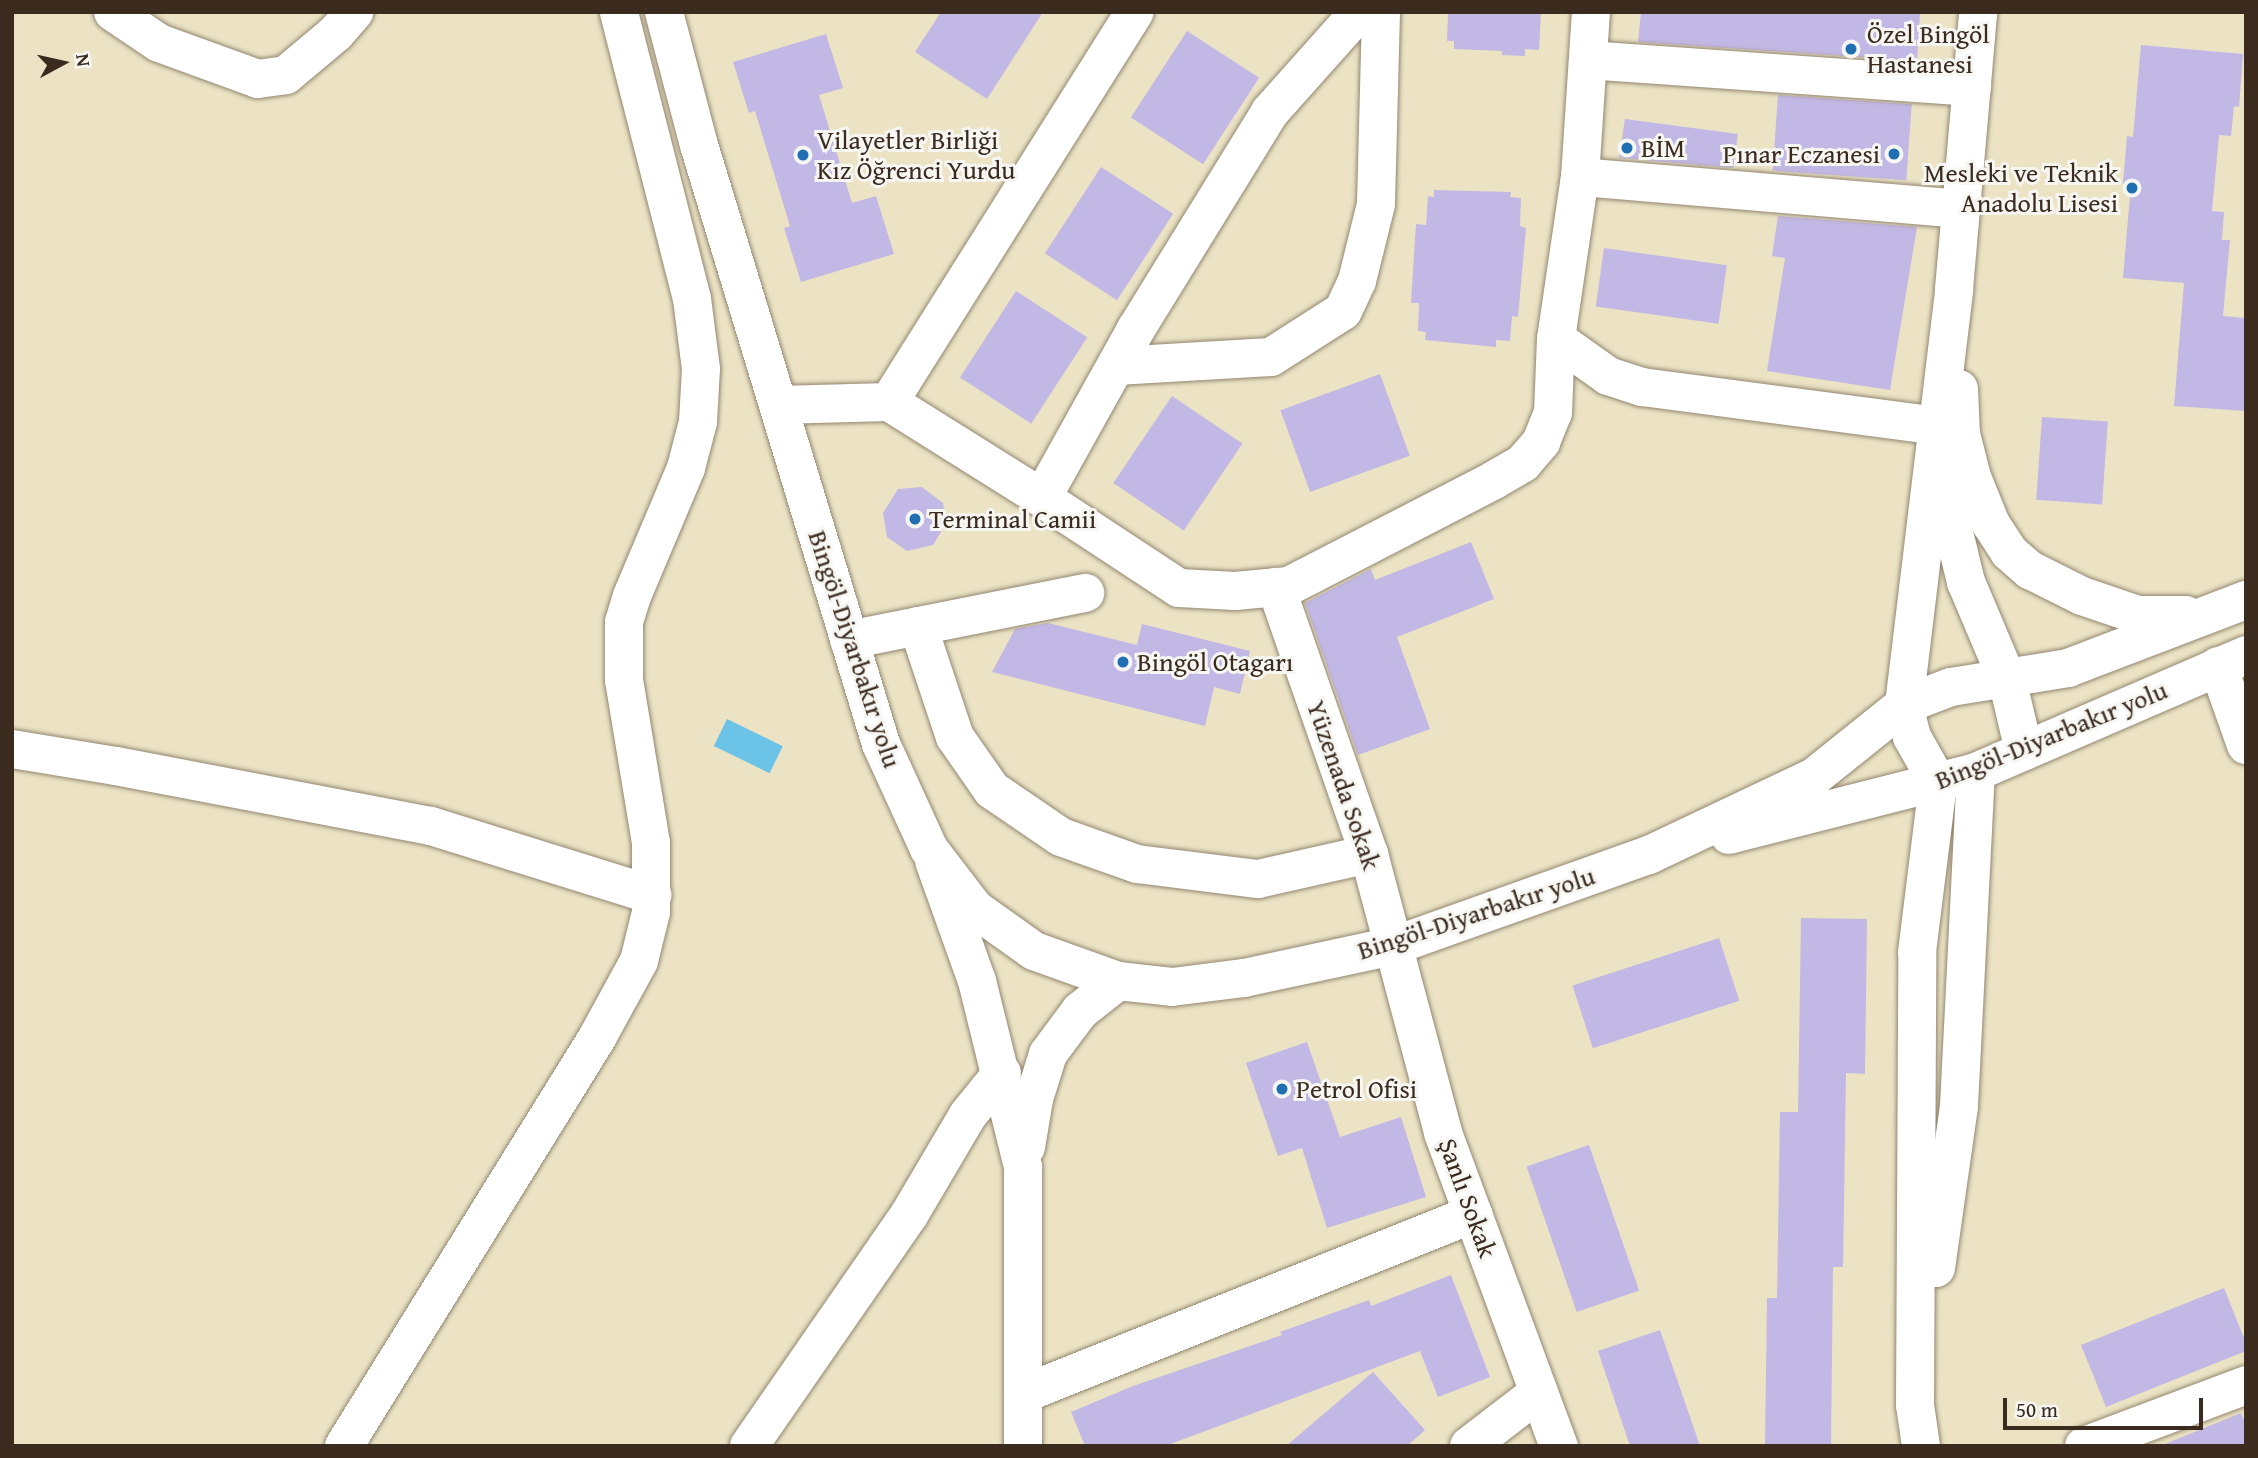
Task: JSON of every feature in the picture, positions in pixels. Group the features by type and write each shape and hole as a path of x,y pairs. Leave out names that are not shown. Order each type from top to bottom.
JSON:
{"street":[{"path":"130,17 159,43 257,79 286,75 336,33 354,12"},
{"path":"345,1446 598,1036 639,961 652,912 651,843 624,680 624,622 632,596 685,468 698,422 701,369 692,299 619,12"},
{"name":"Bingöl-Diyarbakır yolu","path":"664,12 699,145 881,744 929,849 975,909 1034,951 1118,981 1172,986 1244,978 1393,946 1648,855 1814,777 1904,705 1951,687 2068,668 2246,600"},
{"path":"889,402 1135,12"},
{"path":"1042,498 1116,366 1270,112 1359,12"},
{"path":"1116,366 1271,357 1343,311 1357,281 1376,204 1381,12"},
{"path":"778,405 889,402 1180,588 1235,591 1289,586 1523,463 1541,442 1553,414 1556,339 1580,177 1591,12"},
{"path":"1921,1446 1915,1405 1917,952 1938,783 1912,737 1904,705 1954,289 1979,12"},
{"path":"1588,60 1972,87"},
{"path":"1580,177 1961,209"},
{"path":"1954,289 1961,434 1972,477 1991,524 2010,552 2030,570 2055,585 2138,615 2206,615"},
{"path":"1954,289 1951,480 1953,528 1966,582 2007,679 2024,751"},
{"path":"1556,339 1608,376 1643,387 1938,426"},
{"name":"Yüzenada Sokak","path":"1276,587 1369,854 1393,946"},
{"path":"849,640 1085,593"},
{"path":"918,626 955,737 992,790 1060,837 1138,864 1258,879 1369,854"},
{"path":"2232,660 2243,730"},
{"name":"Bingöl-Diyarbakır yolu","path":"1648,855 1976,772 2232,660"},
{"path":"12,749 116,765 431,826 652,895"},
{"path":"1915,1405 1959,1106 1976,772"},
{"path":"929,849 977,981 1002,1073 1023,1167"},
{"name":"Şanlı Sokak","path":"1393,946 1443,1133 1559,1446"},
{"path":"1023,1446 1023,1167 1034,1099 1048,1054 1080,1011 1118,981"},
{"path":"749,1446 909,1215 968,1115 1002,1073"},
{"path":"1023,1394 1473,1214"},
{"path":"2084,1446 2246,1385"},
{"path":"1469,1446 1539,1392"}],"water":[{"path":"727,719 783,746 770,773 714,746"}],"building":[{"path":"941,12 1043,12 987,99 915,52"},
{"path":"1448,12 1541,12 1539,50 1525,49 1525,56 1502,55 1502,51 1454,49 1454,41 1447,41"},
{"path":"1641,12 1920,12 1917,61 1638,42"},
{"path":"1187,31 1259,78 1203,164 1131,117"},
{"name":"Vilayetler Birliği Kız Öğrenci Yurdu","path":"826,34 843,88 819,95 852,203 876,196 894,254 801,282 784,228 790,226 755,111 749,113 733,62"},
{"path":"2141,45 2243,54 2239,107 2234,106 2231,136 2219,135 2212,211 2224,212 2222,240 2230,240 2223,316 2246,318 2246,411 2174,406 2184,283 2123,278 2131,184 2123,184 2127,136 2133,137"},
{"path":"1778,95 1912,104 1906,180 1773,171"},
{"path":"1625,119 1738,134 1733,168 1619,158"},
{"path":"1101,167 1173,214 1117,300 1045,253"},
{"path":"1434,190 1511,192 1510,197 1521,198 1520,226 1526,228 1518,317 1512,316 1510,341 1496,340 1496,347 1425,340 1426,332 1418,331 1419,303 1411,303 1416,224 1426,225 1428,196 1434,197"},
{"path":"1778,216 1917,227 1890,390 1767,371 1785,258 1772,256"},
{"path":"1604,248 1727,265 1719,324 1596,306"},
{"path":"1016,291 1087,337 1031,424 960,377"},
{"path":"1380,374 1410,456 1310,492 1280,410"},
{"path":"1172,396 1242,444 1184,531 1113,483"},
{"path":"2042,417 2108,422 2102,504 2036,500"},
{"name":"Terminal Camii","path":"922,487 943,503 946,524 933,545 907,551 887,537 883,513 898,489"},
{"path":"1471,542 1494,599 1397,637 1430,729 1358,755 1305,603 1371,569 1375,580"},
{"name":"Bingöl Otagarı","path":"1048,623 1137,645 1142,624 1250,651 1240,694 1214,687 1205,726 992,672 1015,629"},
{"path":"1801,918 1867,919 1865,1074 1846,1073 1843,1267 1833,1267 1831,1446 1765,1446 1767,1298 1777,1298 1780,1112 1798,1112"},
{"path":"1719,938 1739,1001 1593,1048 1573,986"},
{"path":"1307,1042 1340,1137 1401,1117 1426,1197 1327,1228 1302,1148 1278,1156 1246,1063"},
{"path":"1589,1145 1639,1291 1577,1312 1527,1166"},
{"path":"1451,1275 1490,1377 1438,1397 1420,1351 1165,1446 1085,1446 1071,1412 1133,1386 1282,1335 1280,1332 1369,1300 1371,1306"},
{"path":"2224,1288 2246,1343 2246,1351 2106,1407 2081,1345"},
{"path":"1660,1330 1700,1446 1630,1446 1598,1351"},
{"path":"1373,1372 1425,1430 1407,1446 1286,1446"},
{"path":"2241,1413 2246,1425 2246,1446 2160,1446"}],"place":[{"name":"Özel Bingöl Hastanesi","path":"1851,49"},
{"name":"BİM","path":"1627,148"},
{"name":"Pınar Eczanesi","path":"1894,154"},
{"name":"Vilayetler Birliği Kız Öğrenci Yurdu","path":"803,155"},
{"name":"Mesleki ve Teknik Anadolu Lisesi","path":"2132,188"},
{"name":"Terminal Camii","path":"915,519"},
{"name":"Bingöl Otagarı","path":"1123,662"},
{"name":"Petrol Ofisi","path":"1282,1089"}]}
